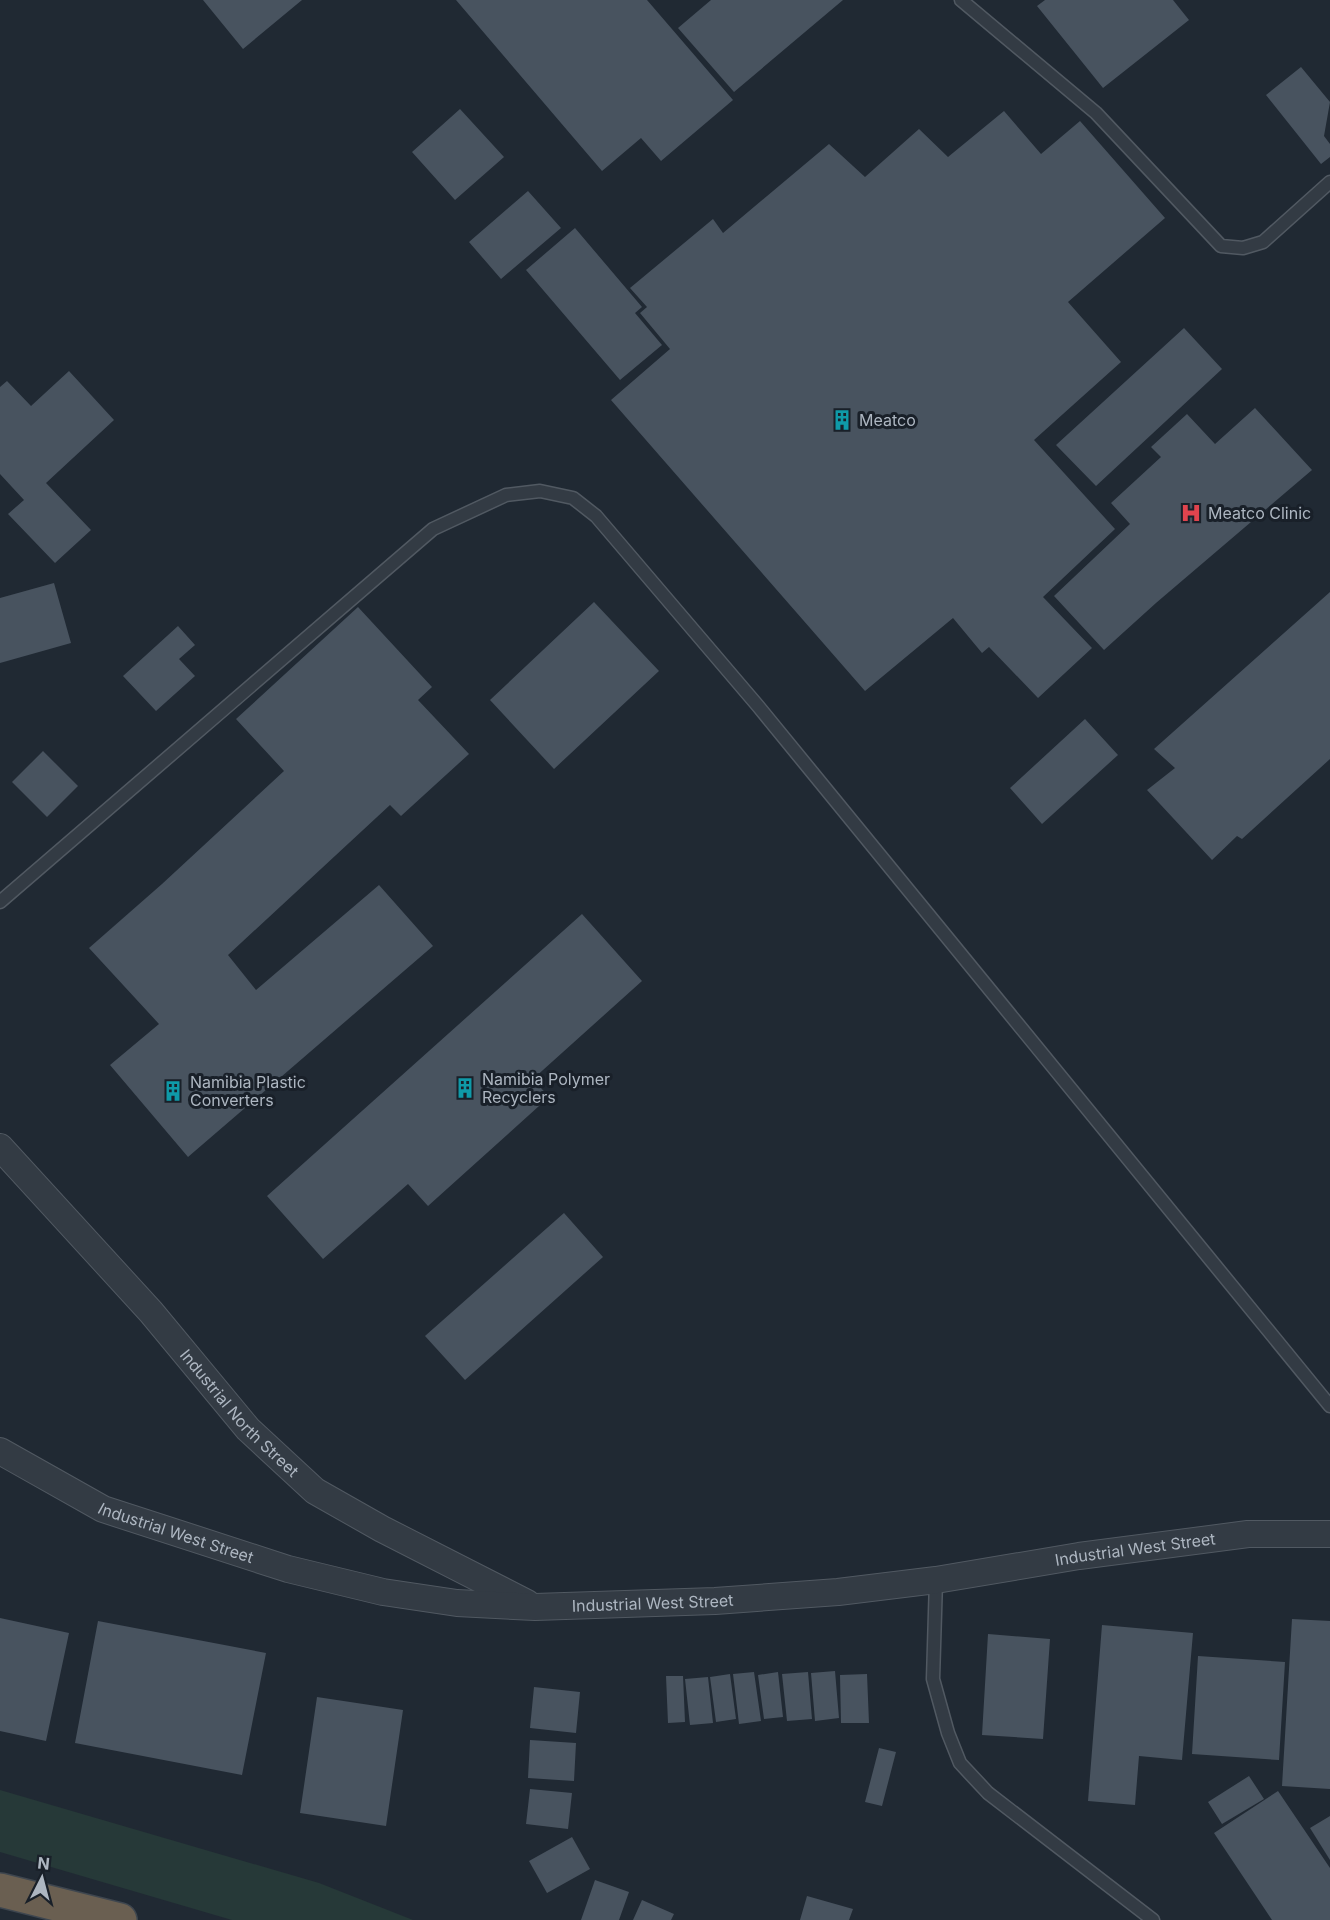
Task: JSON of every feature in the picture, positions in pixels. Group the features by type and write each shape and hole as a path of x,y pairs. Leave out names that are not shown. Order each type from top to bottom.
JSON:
{"highway":[{"path":"0,1892 59,1920"},
{"path":"0,1892 120,1920"}],"street":[{"name":"Industrial North Street","path":"3,1157 151,1312 248,1429 315,1491 382,1529 535,1607"},
{"name":"Industrial West Street","path":"0,1451 103,1509 288,1569 384,1592 457,1603 535,1607 715,1601 838,1593 936,1580 1079,1556 1248,1534 1330,1534"}],"lane":[{"path":"961,0 1096,113 1221,246 1243,248 1263,242 1330,182"},
{"path":"0,902 433,529 506,495 540,491 573,498 596,516 758,706 1330,1406"},
{"path":"936,1580 933,1679 948,1733 960,1764 988,1793 1153,1920"}],"green space":[{"path":"0,1790 319,1883 413,1920 232,1920 0,1852"}],"building":[{"path":"203,0 302,0 243,49"},
{"path":"456,0 647,0 733,100 661,161 641,138 602,171"},
{"path":"711,0 843,0 734,92 678,28"},
{"path":"1045,0 1173,0 1189,20 1103,88 1037,6"},
{"path":"1301,67 1330,102 1324,136 1330,144 1330,157 1321,164 1266,95"},
{"path":"460,109 504,157 455,200 412,152"},
{"name":"Meatco","path":"1004,111 1041,154 1080,121 1165,218 1068,302 1121,362 1034,440 1115,529 1043,597 1092,648 1038,698 989,647 982,653 953,618 865,691 611,400 670,349 640,313 647,307 630,288 713,219 723,233 829,144 865,177 919,129 948,157"},
{"path":"528,191 561,228 501,279 469,242"},
{"path":"575,228 642,307 635,313 662,345 620,380 526,270"},
{"path":"1184,328 1222,369 1096,486 1056,445"},
{"path":"69,371 114,420 46,483 91,530 55,563 8,514 24,500 0,474 0,387 7,381 31,406"},
{"name":"Meatco Clinic","path":"1255,408 1312,470 1104,650 1054,596 1130,524 1111,503 1161,457 1151,447 1187,414 1215,444"},
{"path":"54,583 71,643 0,663 0,598"},
{"path":"1330,592 1330,759 1242,839 1237,836 1212,860 1147,790 1175,768 1154,749"},
{"path":"594,602 659,671 554,769 490,700"},
{"path":"358,607 432,687 418,700 469,754 401,816 390,805 228,955 256,990 379,885 433,946 188,1157 110,1065 159,1024 89,948 284,771 236,719"},
{"path":"178,626 195,645 179,659 195,676 156,711 123,676"},
{"path":"1085,719 1118,755 1042,824 1010,788"},
{"path":"43,751 78,786 47,817 12,782"},
{"name":"Namibia Polymer Recyclers","path":"582,914 642,981 533,1079 549,1097 428,1206 408,1184 323,1259 267,1196"},
{"path":"564,1213 603,1257 465,1380 425,1336"},
{"path":"0,1618 69,1633 46,1741 0,1731"},
{"path":"1292,1619 1330,1621 1330,1789 1282,1786"},
{"path":"98,1621 266,1653 242,1775 75,1743"},
{"path":"1102,1625 1193,1633 1182,1760 1139,1756 1135,1805 1088,1801"},
{"path":"988,1634 1050,1639 1043,1739 982,1735"},
{"path":"1198,1656 1285,1662 1279,1760 1192,1754"},
{"path":"835,1671 839,1718 815,1721 811,1673"},
{"path":"754,1672 761,1721 739,1724 733,1674"},
{"path":"778,1672 783,1717 764,1719 758,1675"},
{"path":"808,1672 812,1719 787,1721 782,1674"},
{"path":"730,1674 736,1719 716,1722 710,1677"},
{"path":"867,1674 869,1723 841,1723 840,1675"},
{"path":"666,1676 683,1676 685,1722 668,1723"},
{"path":"708,1677 713,1723 690,1725 685,1679"},
{"path":"534,1687 580,1692 576,1733 530,1728"},
{"path":"317,1697 403,1710 386,1826 300,1813"},
{"path":"530,1740 576,1743 574,1781 528,1778"},
{"path":"879,1748 896,1752 882,1806 865,1802"},
{"path":"1249,1776 1264,1799 1222,1824 1208,1802"},
{"path":"530,1789 572,1793 568,1829 526,1824"},
{"path":"1278,1791 1330,1868 1330,1920 1272,1920 1214,1833"},
{"path":"1330,1816 1330,1860 1310,1828"},
{"path":"572,1837 590,1869 547,1893 529,1861"},
{"path":"595,1880 629,1892 619,1920 581,1920"},
{"path":"807,1896 853,1909 849,1920 800,1920"},
{"path":"642,1900 674,1914 671,1920 633,1920"}],"place":[{"name":"Meatco","path":"842,420"},
{"name":"Meatco Clinic","path":"1191,513"},
{"name":"Namibia Polymer Recyclers","path":"465,1088"},
{"name":"Namibia Plastic Converters","path":"173,1091"}]}
